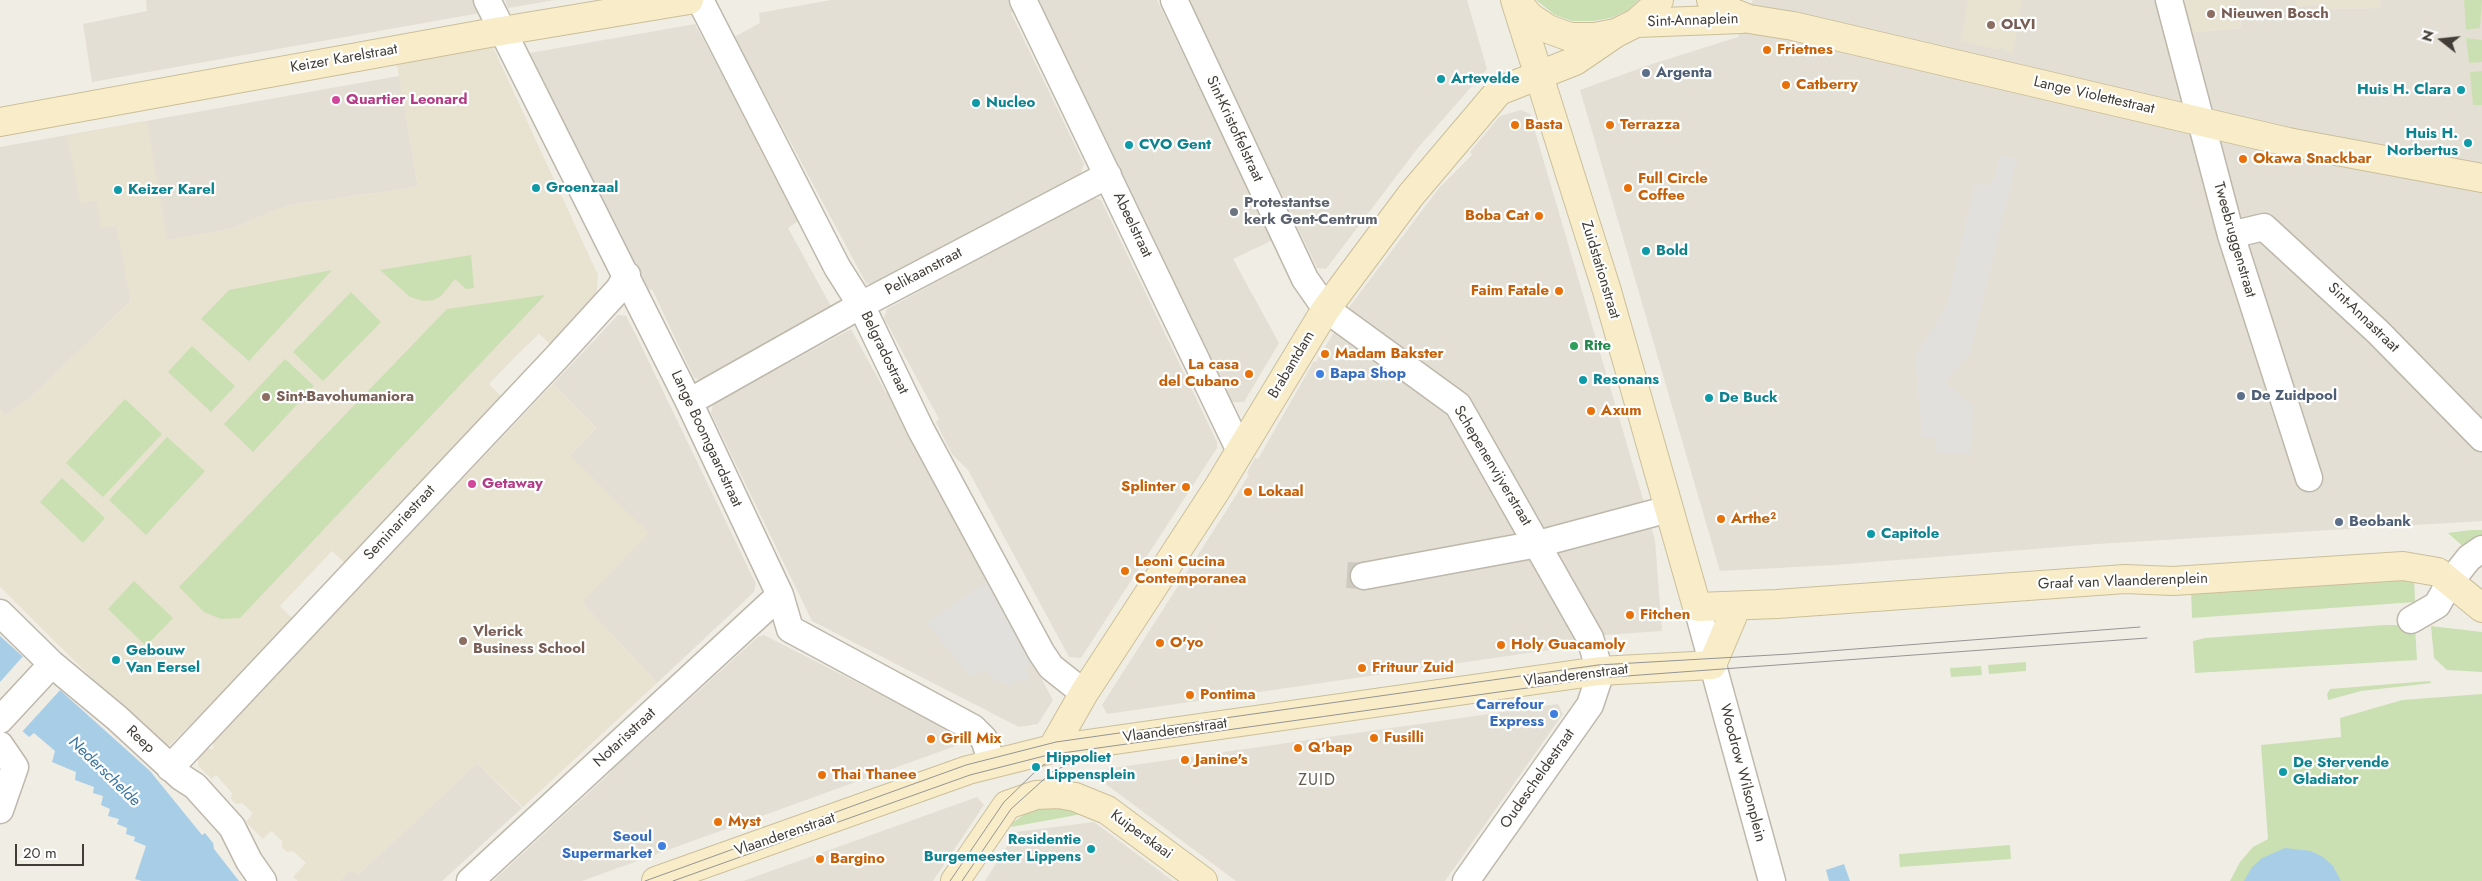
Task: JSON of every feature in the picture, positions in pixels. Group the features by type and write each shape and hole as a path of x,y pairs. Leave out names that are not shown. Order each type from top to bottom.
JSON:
{"street":[{"name":"Lange Boomgaardstraat","path":"487,0 500,31 516,56 689,402 780,595 790,629 974,728 984,740 992,763"},
{"name":"Keizer Karelstraat","path":"0,122 500,31 689,0"},
{"name":"Belgradostraat","path":"700,0 837,267 861,305 921,430 1041,652 1052,667 1084,693"},
{"name":"Abeelstraat","path":"1023,0 1240,451"},
{"name":"Sint-Kristoffelstraat","path":"1174,0 1305,279 1326,309"},
{"name":"Sint-Annaplein","path":"1516,0 1530,17 1548,29 1570,37 1594,37 1626,28 1748,19"},
{"name":"Sint-Annaplein","path":"1516,0 1540,76"},
{"name":"Sint-Annaplein","path":"1626,28 1653,8 1659,0"},
{"name":"Lange Violettestraat","path":"1710,0 1721,8 1748,19 1793,26 2288,142 2482,178"},
{"name":"Tweebruggenstraat","path":"2169,0 2231,236 2309,478"},
{"path":"1540,76 1575,61 1626,28"},
{"name":"Brabantdam","path":"1084,693 1240,451 1326,309 1411,195 1499,91 1540,76"},
{"name":"Zuidstationstraat","path":"1540,76 1607,291 1712,665"},
{"name":"Pelikaanstraat","path":"689,402 861,305 1108,175"},
{"name":"Sint-Annastraat","path":"2231,236 2264,227 2378,332 2482,438"},
{"name":"Seminariestraat","path":"170,768 569,344 619,289 627,275"},
{"name":"Schepenenvijverstraat","path":"1326,309 1458,405 1590,638 1599,672"},
{"path":"1364,576 1538,544 1669,509"},
{"path":"2411,620 2437,605 2450,582 2469,558 2482,549"},
{"name":"Graaf van Vlaanderenplein","path":"1696,607 1737,606 2126,579 2174,580 2403,566 2438,572 2482,608"},
{"name":"Notarisstraat","path":"470,881 780,595"},
{"path":"1712,665 1737,606"},
{"name":"Reep","path":"0,613 48,667 117,718 170,768 195,786 232,827 249,861 263,881"},
{"name":"Vlaanderenstraat","path":"656,881 992,763 1052,749 1599,672 1712,665"},
{"name":"Woodrow Wilsonplein","path":"1712,665 1772,881"},
{"path":"0,720 48,667"},
{"name":"Oudescheldestraat","path":"1466,881 1590,705 1599,678 1599,672"},
{"path":"1052,749 1084,693"},
{"path":"0,745 15,767 0,810"},
{"name":"Kuiperskaai","path":"956,881 1007,805 1036,795 1060,794 1075,796 1107,810 1203,881"}],"shaded area":[{"path":"146,0 475,0 480,13 92,82 83,24 147,11"},
{"path":"505,0 555,0 508,8"},
{"path":"831,0 1008,0 1014,12 1011,13 1084,164 1081,173 874,285 866,283 734,37 760,23 759,13"},
{"path":"1039,0 1157,0 1273,240 1233,259 1279,343 1244,402 1232,402"},
{"path":"1188,0 1467,0 1487,69 1417,149 1326,269 1317,268"},
{"path":"1753,0 2155,0 2165,38 2187,33 2241,28 2239,0 2296,0 2296,6 2326,4 2326,9 2380,8 2380,0 2482,0 2482,521 2097,544 1835,565 1720,571 1580,90 1649,65 1738,37"},
{"name":"OLVI","path":"1968,0 2022,0 2013,55 2000,47 1999,50 1961,41"},
{"name":"Nieuwen Bosch","path":"2179,0 2239,0 2241,28 2187,33"},
{"name":"Nieuwen Bosch","path":"2296,0 2380,0 2381,8 2326,9 2325,4 2296,6"},
{"path":"695,24 799,216 797,222 788,228 832,308 701,380 694,378 652,289 649,291 631,263 530,53"},
{"name":"Sint-Bavohumaniora","path":"493,47 598,275 596,298 551,345 539,334 489,384 503,398 347,565 332,551 280,606 295,621 170,745 167,745 105,691 0,587 0,409 5,416 32,396 131,301 116,226 101,228 96,201 80,203 67,135 147,121 167,240 230,229 289,205 418,187 397,65"},
{"path":"399,76 418,187 289,205 230,229 121,248 131,301 32,396 5,416 0,409 0,147"},
{"path":"1521,110 1530,114 1655,540 1662,631 1605,635 1570,647 1107,714 1102,705 1249,475 1247,473 1255,458 1258,459 1314,361 1316,362 1333,334 1348,315 1347,310 1439,188 1472,155 1470,152 1500,116"},
{"path":"2000,155 2017,159 1970,354 1945,382 1970,404 1973,404 1972,453 1936,454 1935,437 1922,437 1915,355 1946,308 1975,183 1987,186 1995,176"},
{"path":"1092,197 1101,200 1217,442 1217,448 1081,658 1069,657 968,470 952,454 936,422 939,419 884,318 887,309"},
{"path":"618,315 626,316 636,335 756,584 754,592 657,683 582,603 570,455 596,428 553,384"},
{"path":"851,329 886,393 889,393 937,487 1053,700 1038,724 1019,727 812,621 711,413 713,404"},
{"name":"Vlerick Business School","path":"553,384 596,428 570,455 649,533 582,603 657,683 523,807 477,763 358,875 351,870 339,881 298,881 293,877 306,863 293,851 287,852 282,847 282,841 271,831 263,839 246,822 253,813 242,803 236,804 231,799 232,793 216,775 212,779 198,766 198,758 206,749 213,749 214,740"},
{"path":"988,581 1032,662 1024,668 1029,677 1026,682 1016,679 1010,686 998,680 996,682 984,669 971,677 926,623"},
{"path":"764,635 958,734 958,745 582,881 493,881 611,772 610,770 652,734 651,732 669,715 671,716 758,637"},
{"path":"1558,704 1563,714 1445,881 1236,881 1103,782 1106,769"},
{"path":"477,763 522,808 442,881 339,881 351,869 358,875"},
{"path":"977,797 984,805 933,881 743,881"},
{"path":"1094,822 1173,881 985,881 1016,832"}],"green space":[{"path":"1536,0 1639,0 1628,10 1611,18 1593,21 1572,21 1555,15"},
{"path":"2464,0 2482,0 2480,28 2466,30"},
{"path":"2466,38 2482,40 2482,62 2469,63"},
{"path":"2482,71 2482,105 2473,105 2470,72"},
{"path":"471,255 474,288 466,289 455,279 441,296 434,300 423,301 410,297 380,270"},
{"path":"332,270 249,361 201,319 229,290"},
{"path":"351,292 381,322 323,381 293,352"},
{"path":"545,295 240,618 221,619 204,612 179,587 447,309"},
{"path":"192,346 235,386 211,412 168,372"},
{"path":"285,359 314,386 253,452 224,424"},
{"path":"125,399 162,434 103,497 66,463"},
{"path":"167,437 205,471 146,535 109,500"},
{"path":"62,478 105,518 83,543 40,502"},
{"path":"2482,530 2482,542 2467,550 2448,533"},
{"path":"2414,576 2415,602 2192,618 2191,591"},
{"path":"134,581 173,618 146,646 108,609"},
{"path":"2385,625 2415,625 2417,660 2195,673 2193,641 2205,638"},
{"path":"2431,626 2482,632 2482,672 2447,670 2434,658"},
{"path":"2026,662 2026,671 1989,674 1988,665"},
{"path":"1981,666 1982,675 1951,677 1950,668"},
{"path":"2429,681 2432,683 2361,691 2328,700 2327,694 2330,689"},
{"path":"2482,694 2482,881 2230,881 2240,862 2253,847 2268,839 2261,745 2341,737 2340,718 2402,700"},
{"path":"1058,804 1082,814 1011,827 1012,823 1031,810"},
{"path":"2010,845 2011,859 1900,867 1899,854"}],"water":[{"name":"Nederschelde","path":"0,636 150,771 202,835 205,833 213,843 214,849 239,881 142,881 135,879 146,846 134,841 135,837 126,834 127,828 117,824 119,819 108,816 110,809 101,805 103,796 93,793 94,787 75,780 76,772 52,762 55,751 34,733 29,737 0,711"},
{"path":"2285,848 2311,851 2323,857 2333,866 2341,881 2244,881 2252,867 2262,858"},
{"path":"1844,864 1850,881 1829,881 1826,870"}],"pier":[{"path":"25,654 62,688 21,733 0,714 0,682"}],"tunnel":[{"path":"1347,575 1364,576 1366,591"}],"tram line":[{"path":"645,881 966,765 1056,742 1598,665 1790,654 2140,627"},
{"path":"673,881 970,775 1048,755 1599,678 2147,638"},
{"path":"962,881 1011,809 1052,772 1093,752"},
{"path":"950,881 1004,802 1039,768 1059,755"}],"place":[{"name":"Nieuwen Bosch","path":"2211,14"},
{"name":"OLVI","path":"1991,25"},
{"name":"Frietnes","path":"1767,50"},
{"name":"Argenta","path":"1646,73"},
{"name":"Artevelde","path":"1441,79"},
{"name":"Catberry","path":"1786,85"},
{"name":"Huis H. Clara","path":"2461,90"},
{"name":"Quartier Leonard","path":"336,100"},
{"name":"Nucleo","path":"976,103"},
{"name":"Basta","path":"1515,125"},
{"name":"Terrazza","path":"1610,125"},
{"name":"Huis H. Norbertus","path":"2468,143"},
{"name":"CVO Gent","path":"1129,145"},
{"name":"Okawa Snackbar","path":"2243,159"},
{"name":"Groenzaal","path":"536,188"},
{"name":"Full Circle Coffee","path":"1628,188"},
{"name":"Keizer Karel","path":"118,190"},
{"name":"Protestantse kerk Gent-Centrum","path":"1234,212"},
{"name":"Boba Cat","path":"1539,216"},
{"name":"Bold","path":"1646,251"},
{"name":"Faim Fatale","path":"1559,291"},
{"name":"Rite","path":"1574,346"},
{"name":"Madam Bakster","path":"1325,354"},
{"name":"La casa del Cubano","path":"1249,374"},
{"name":"Bapa Shop","path":"1320,374"},
{"name":"Resonans","path":"1583,380"},
{"name":"De Zuidpool","path":"2241,396"},
{"name":"Sint-Bavohumaniora","path":"266,397"},
{"name":"De Buck","path":"1709,398"},
{"name":"Axum","path":"1591,411"},
{"name":"Getaway","path":"472,484"},
{"name":"Splinter","path":"1186,487"},
{"name":"Lokaal","path":"1248,492"},
{"name":"Arthe²","path":"1721,519"},
{"name":"Beobank","path":"2339,522"},
{"name":"Capitole","path":"1871,534"},
{"name":"Leonì Cucina Contemporanea","path":"1125,571"},
{"name":"Fitchen","path":"1630,615"},
{"name":"Vlerick Business School","path":"463,641"},
{"name":"O'yo","path":"1160,643"},
{"name":"Holy Guacamoly","path":"1501,645"},
{"name":"Gebouw Van Eersel","path":"116,660"},
{"name":"Frituur Zuid","path":"1362,668"},
{"name":"Pontima","path":"1190,695"},
{"name":"Carrefour Express","path":"1554,714"},
{"name":"Fusilli","path":"1374,738"},
{"name":"Grill Mix","path":"931,739"},
{"name":"Q'bap","path":"1298,748"},
{"name":"Janine's","path":"1185,760"},
{"name":"Hippoliet Lippensplein","path":"1036,767"},
{"name":"De Stervende Gladiator","path":"2283,772"},
{"name":"Thai Thanee","path":"822,775"},
{"name":"Myst","path":"718,822"},
{"name":"Seoul Supermarket","path":"662,846"},
{"name":"Residentie Burgemeester Lippens","path":"1091,849"},
{"name":"Bargino","path":"820,859"}],"district":[{"name":"ZUID","path":"1317,781"}]}
